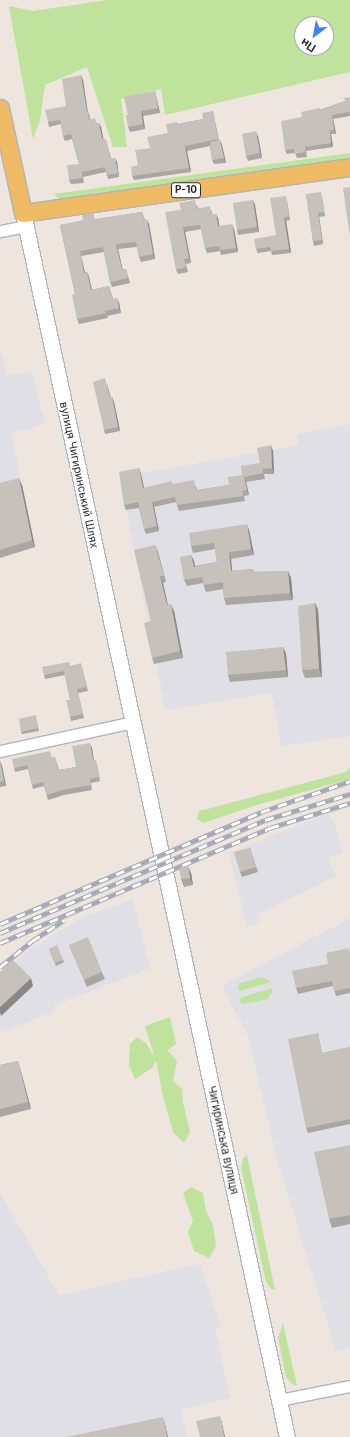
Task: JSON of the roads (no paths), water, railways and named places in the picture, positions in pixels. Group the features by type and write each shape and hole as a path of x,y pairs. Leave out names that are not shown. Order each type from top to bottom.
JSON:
{"main road":[{"name":"вулиця Чигиринський Шлях","path":"0,108 159,843"},
{"name":"Р-10","path":"24,220 350,167"},
{"name":"Чигиринська вулиця","path":"159,843 287,1437"}],"street":[{"path":"0,231 24,220"},
{"path":"0,751 133,722"},
{"path":"279,1400 350,1386"}],"railway":[{"path":"0,924 261,812 350,781"},
{"path":"0,933 265,820 350,794"},
{"path":"0,943 270,828 350,803"},
{"path":"0,967 32,941 64,920"}]}
